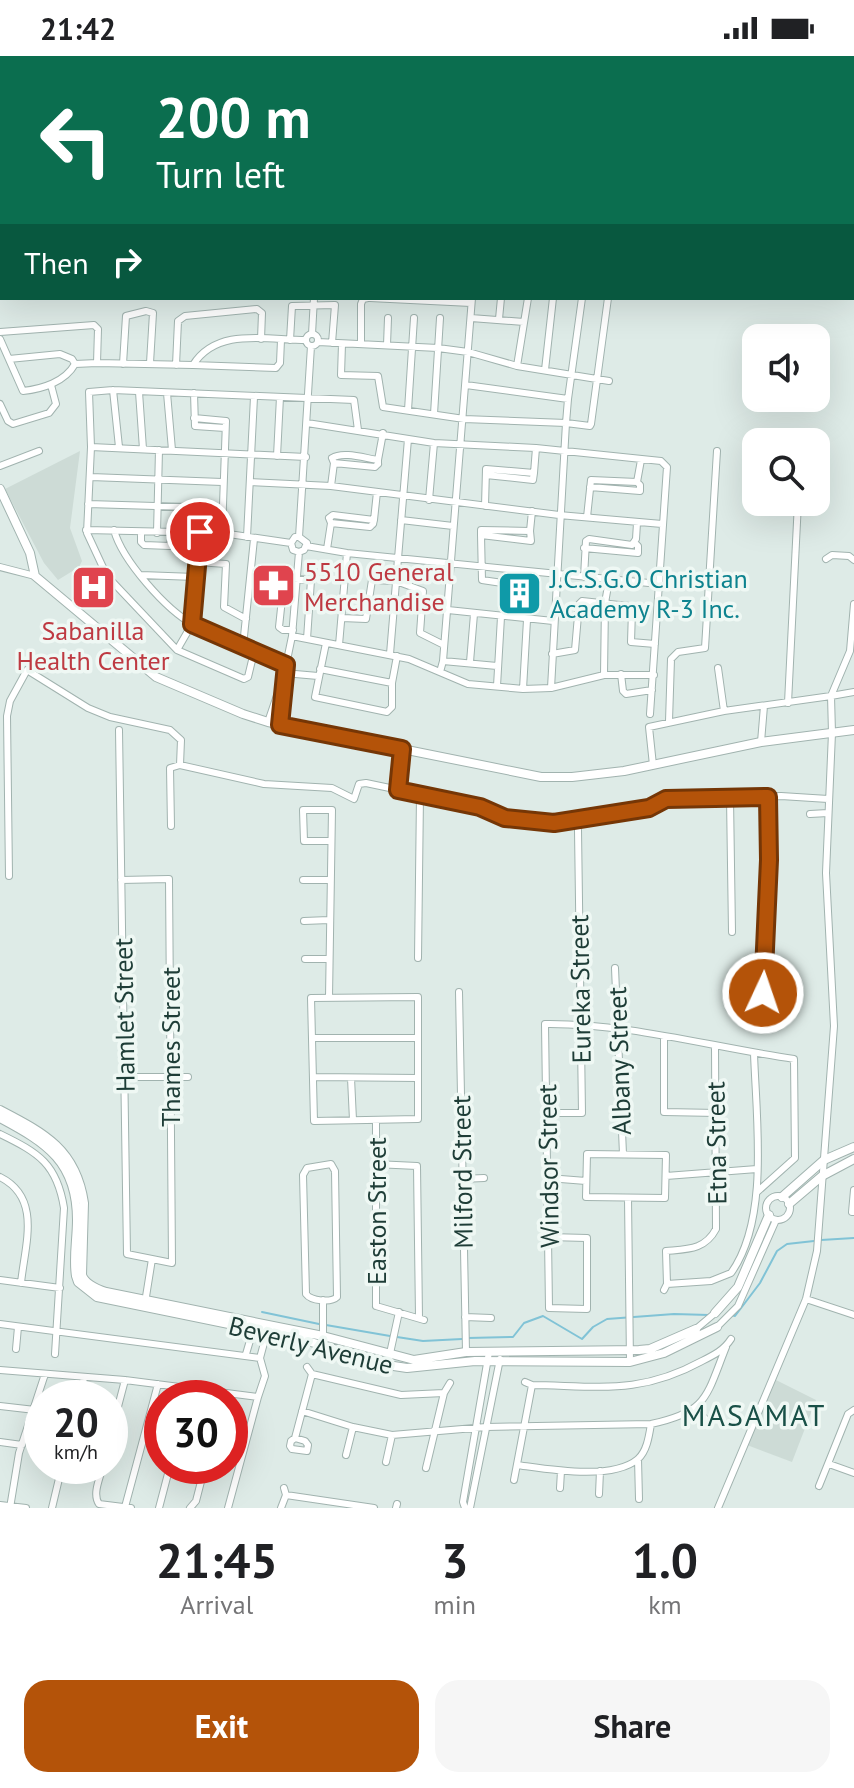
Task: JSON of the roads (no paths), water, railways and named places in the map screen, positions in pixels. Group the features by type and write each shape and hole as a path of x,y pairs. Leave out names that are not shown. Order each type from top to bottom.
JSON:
{"street":[{"path":"361,344 361,304 366,300"},
{"path":"440,672 448,610 472,301 443,300"},
{"path":"499,319 501,300"},
{"path":"517,366 528,300"},
{"path":"545,370 553,300"},
{"path":"551,688 566,423 582,300"},
{"path":"342,344 341,375 378,376 383,407 464,419 590,426 608,300"},
{"path":"306,340 312,334 314,302"},
{"path":"290,340 289,306 314,302 335,305 332,343"},
{"path":"176,365 178,321 185,316 257,309 262,313 261,339"},
{"path":"123,364 126,316 131,312 146,311 153,313 150,363"},
{"path":"387,345 388,318"},
{"path":"408,410 414,318"},
{"path":"434,414 440,318"},
{"path":"471,318 524,322"},
{"path":"0,332 94,325 98,329 97,363"},
{"path":"299,537 308,398 318,337 312,334"},
{"path":"193,365 201,353 218,343 238,338 306,340 315,344 411,346 468,352 517,366 609,381"},
{"path":"0,339 23,391 51,385 69,373 75,364"},
{"path":"75,364 150,363 276,368 280,363 281,340"},
{"path":"9,359 60,354 72,359 75,364"},
{"path":"0,404 8,421 13,424 49,413 56,404 51,385"},
{"path":"466,385 568,399"},
{"path":"254,652 248,677 244,679 177,650 107,576 86,530 91,477 87,395 91,390 113,390 354,400 358,430"},
{"path":"113,390 119,447"},
{"path":"139,392 143,449"},
{"path":"167,393 172,450"},
{"path":"194,393 195,426 225,424"},
{"path":"243,646 251,538 254,397"},
{"path":"277,456 280,397"},
{"path":"194,418 225,424"},
{"path":"307,423 434,443 536,448 661,461 667,467 650,714"},
{"path":"222,533 225,424"},
{"path":"331,486 332,458 335,455 378,460 383,433"},
{"path":"326,643 315,697 387,712 392,707 396,581 408,439"},
{"path":"429,500 434,443"},
{"path":"91,447 306,457"},
{"path":"485,506 486,469 533,480 536,448"},
{"path":"157,533 159,450"},
{"path":"0,466 39,451"},
{"path":"669,721 671,659 678,652 705,648 717,451"},
{"path":"587,517 591,480 637,482 641,460"},
{"path":"91,477 222,482"},
{"path":"251,482 331,486 559,515 662,524"},
{"path":"0,489 30,553 35,576"},
{"path":"327,549 331,523 370,527 374,520 377,492"},
{"path":"88,504 222,508"},
{"path":"527,573 523,586 482,580 481,530 530,531 532,511"},
{"path":"788,703 797,516"},
{"path":"401,520 453,526"},
{"path":"584,577 584,548 589,539 632,545 635,543 637,523"},
{"path":"86,530 222,533 291,543"},
{"path":"114,530 129,560 141,575 192,624 243,646 285,671 319,672 392,683"},
{"path":"141,532 144,545 170,546 172,532"},
{"path":"177,650 192,624 200,532"},
{"path":"299,552 293,550 291,543 295,537 304,539 306,546"},
{"path":"280,725 299,552 306,546 527,573 659,584"},
{"path":"339,645 347,553"},
{"path":"826,559 832,555 849,556 854,560"},
{"path":"197,562 226,564 224,607 246,619"},
{"path":"0,567 35,576 156,677 243,714 280,725 541,777 572,777 653,765 761,742 854,730"},
{"path":"141,575 195,577"},
{"path":"307,639 312,582 286,578 279,627 283,630 307,639 393,655 468,684 551,688 604,675 654,675"},
{"path":"342,618 366,619 372,580 396,581 423,591 420,633 444,645"},
{"path":"604,675 605,603 609,580"},
{"path":"552,654 575,650 580,602 629,606 632,610 631,642 655,644"},
{"path":"718,1508 806,1299 817,1251 834,1026 826,873 831,696 850,651 854,604"},
{"path":"448,610 553,621"},
{"path":"470,662 474,614"},
{"path":"497,686 501,617"},
{"path":"523,689 527,620"},
{"path":"443,661 497,666"},
{"path":"718,668 724,711"},
{"path":"9,876 7,716 10,701 27,670 31,669 64,695 88,708 110,717 170,730 181,740 180,765"},
{"path":"268,722 285,671"},
{"path":"621,674 626,694 652,690"},
{"path":"653,765 649,727 724,711 854,692"},
{"path":"761,742 764,706"},
{"name":"Hamlet Street","path":"119,730 127,1254 172,1263"},
{"path":"398,790 402,749"},
{"path":"171,826 170,768 180,765 264,784 332,788 354,799 359,784 398,790 480,807 505,818 554,823 649,808 666,799 781,796 828,799"},
{"path":"418,958 420,796"},
{"path":"763,993 769,860 768,797"},
{"path":"730,798 732,932"},
{"path":"329,997 332,810 303,810 304,841 331,841"},
{"path":"810,814 828,813"},
{"name":"Eureka Street","path":"547,1113 582,1113 578,830"},
{"name":"Thames Street","path":"121,880 169,879 172,1263"},
{"path":"303,880 330,880"},
{"path":"304,921 329,920"},
{"path":"305,959 328,959"},
{"name":"Albany Street","path":"615,968 623,1154"},
{"name":"Milford Street","path":"459,992 466,1348"},
{"path":"329,997 418,997 418,1119 314,1121 311,998 329,997"},
{"path":"581,1023 794,1059 795,1158 757,1192"},
{"name":"Windsor Street","path":"549,1237 587,1238 587,1309 549,1308 545,1024 581,1023"},
{"path":"664,1036 664,1112 717,1113"},
{"path":"312,1038 417,1038"},
{"name":"Etna Street","path":"715,1046 717,1219 712,1237 703,1245 666,1251 666,1287 711,1281 731,1273 753,1224 757,1192"},
{"path":"754,1053 757,1192"},
{"path":"125,1077 188,1077"},
{"path":"313,1077 418,1078"},
{"path":"351,1078 353,1120"},
{"name":"Beverly Avenue","path":"0,1110 49,1137 73,1169 84,1203 83,1279 96,1289 145,1303 254,1326 323,1332 388,1360 414,1360 466,1348 500,1357 630,1362 664,1353 717,1327 738,1306 772,1217"},
{"name":"Beverly Avenue","path":"0,1118 41,1141 60,1158 68,1172 75,1198 74,1268 78,1282 97,1297 145,1303"},
{"name":"Easton Street","path":"375,1164 417,1166 421,1318 375,1307 375,1164 376,1120"},
{"path":"0,1134 39,1155 57,1179 64,1208 55,1354"},
{"path":"786,1201 824,1160 854,1147"},
{"path":"587,1154 666,1155 666,1176 665,1198 586,1197 587,1154"},
{"path":"786,1201 788,1215 783,1219 772,1217 767,1206 770,1200 786,1201 854,1159"},
{"path":"331,1164 335,1169 337,1297 323,1300 311,1299 306,1294 303,1172 307,1168 331,1164"},
{"path":"666,1176 757,1169"},
{"path":"0,1177 21,1192 28,1211 21,1283"},
{"path":"461,1179 484,1178"},
{"path":"548,1178 586,1181"},
{"path":"854,1190 854,1212"},
{"path":"628,1198 630,1362"},
{"name":"Beverly Avenue","path":"500,1357 650,1349 696,1329 738,1287 772,1217"},
{"path":"145,1303 152,1259"},
{"path":"0,1280 60,1288"},
{"path":"806,1299 854,1315"},
{"path":"323,1300 323,1332"},
{"path":"388,1360 399,1312"},
{"path":"465,1317 491,1318"},
{"path":"0,1324 260,1358"},
{"path":"246,1354 254,1326"},
{"path":"16,1349 18,1327"},
{"path":"228,1508 265,1376 260,1358 267,1328"},
{"name":"Beverly Avenue","path":"267,1328 422,1367 489,1356"},
{"path":"302,1411 392,1435 486,1427 651,1424 673,1420 696,1408 710,1388 731,1339"},
{"path":"514,1480 525,1426 528,1383 644,1385 680,1373 726,1347"},
{"path":"468,1508 463,1502 489,1356"},
{"path":"468,1508 500,1357"},
{"path":"307,1367 312,1374 401,1395 444,1393"},
{"path":"0,1370 125,1380"},
{"path":"43,1380 45,1374"},
{"path":"295,1438 312,1374"},
{"path":"426,1468 444,1393 450,1383"},
{"path":"248,1396 258,1397"},
{"path":"0,1406 24,1409"},
{"path":"696,1408 707,1421"},
{"path":"819,1486 848,1414 853,1410"},
{"path":"639,1499 638,1459 647,1445 651,1424"},
{"path":"346,1455 353,1427"},
{"path":"386,1462 392,1435"},
{"path":"125,1507 144,1436"},
{"path":"10,1507 17,1461 24,1440"},
{"path":"0,1442 22,1445"},
{"path":"517,1465 561,1471 600,1471 638,1459"},
{"path":"829,1464 854,1473"},
{"path":"560,1488 561,1471"},
{"path":"599,1494 600,1471"},
{"path":"52,1508 58,1484"},
{"path":"98,1484 96,1493 99,1504 131,1508"},
{"path":"159,1508 165,1484"},
{"path":"190,1508 196,1501 200,1484"},
{"path":"281,1508 285,1492 360,1502 374,1508"},
{"path":"0,1505 26,1508"}],"waterway":[{"path":"821,1240 854,1238"},
{"path":"731,1315 735,1316 760,1283 777,1251 787,1244 814,1241"},
{"path":"262,1312 319,1324"},
{"path":"468,1338 513,1337 524,1323 543,1316 582,1339 593,1327 607,1319 709,1315"},
{"path":"326,1325 390,1336"},
{"path":"397,1337 423,1341 462,1339"}],"place":[{"name":"5510 General Merchandise","path":"273,586"},
{"name":"Sabanilla Health Center","path":"93,587"},
{"name":"J.C.S.G.O Christian Academy R-3 Inc.","path":"519,593"}],"district":[{"name":"MASAMAT","path":"754,1414"}]}
